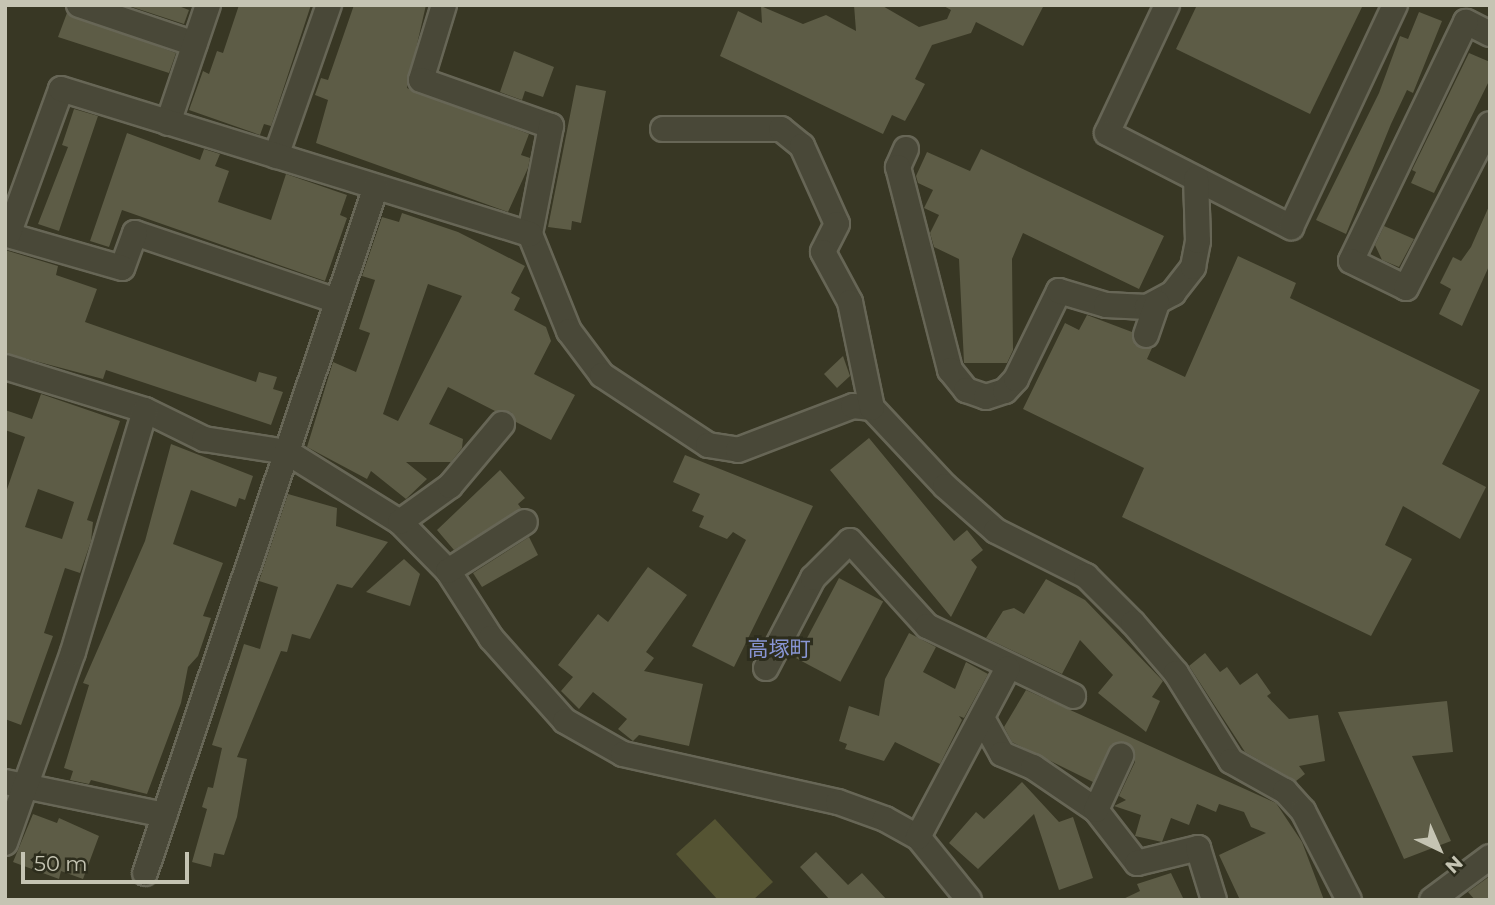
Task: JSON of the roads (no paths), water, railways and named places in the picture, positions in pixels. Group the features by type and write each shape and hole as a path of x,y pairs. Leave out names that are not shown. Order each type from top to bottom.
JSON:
{"street":[{"path":"79,5 195,44"},
{"path":"168,122 208,5"},
{"path":"276,156 329,5"},
{"path":"444,5 421,80 551,126 530,234 582,355 627,394 708,445 738,450 853,406 872,408"},
{"path":"1167,5 1107,133 1291,227 1395,5"},
{"path":"1490,34 1466,22 1351,261 1406,288 1490,124"},
{"path":"337,301 135,233 121,268 8,235 61,89 530,234"},
{"path":"663,129 781,129 802,146 837,224 823,253 850,302 872,408 945,486 996,531 1086,576 1133,623 1176,673 1231,761 1285,791 1303,811 1349,900"},
{"path":"905,149 898,167 950,370 966,390 986,397 1004,391 1016,379 1059,291 1106,305 1157,303 1173,293 1193,267 1198,241 1196,179"},
{"path":"145,873 376,187"},
{"path":"1146,335 1157,303"},
{"path":"6,368 145,410 204,439 287,452 400,522 449,571 491,638 565,721 623,754 838,802 918,836 969,900"},
{"path":"5,843 14,784 73,652 145,410"},
{"path":"400,522 450,486 502,424"},
{"path":"449,571 525,522"},
{"path":"766,668 813,578 850,541 926,626 1009,668 1073,696"},
{"path":"918,836 1009,668"},
{"path":"982,718 1002,754 1033,767 1096,810 1137,863 1198,848 1214,900"},
{"path":"1096,810 1121,757"},
{"path":"14,784 165,815"},
{"path":"1432,900 1490,857"}],"district":[{"name":"高塚町","path":"779,649"}]}
